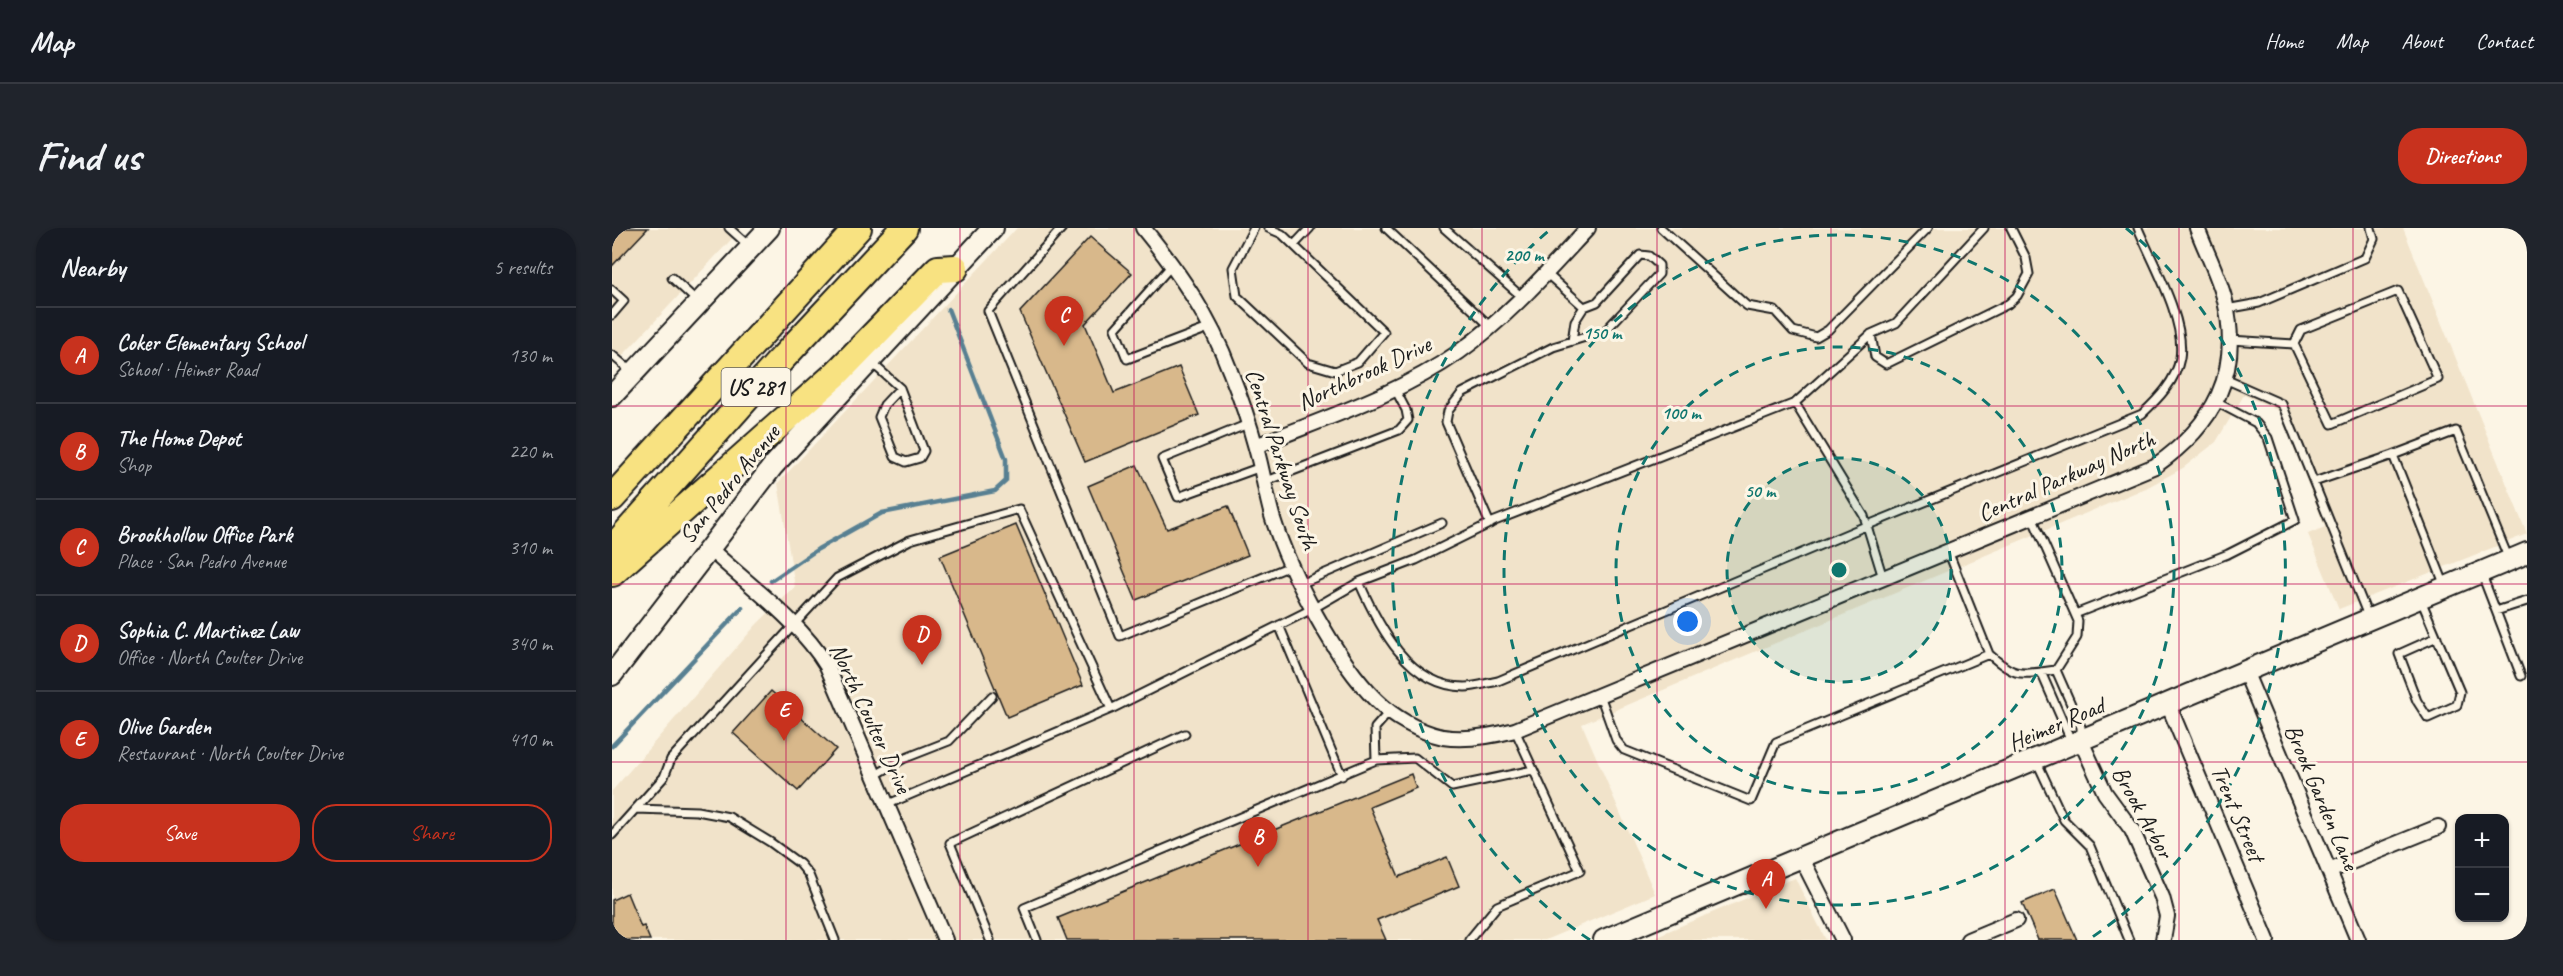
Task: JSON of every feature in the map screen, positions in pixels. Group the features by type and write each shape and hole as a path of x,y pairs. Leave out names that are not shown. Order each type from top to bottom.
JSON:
{"highway":[{"name":"US 281","path":"612,498 845,237 858,228"},
{"name":"US 281","path":"612,549 778,363 904,228"},
{"path":"612,573 836,374 938,269 955,268"}],"street":[{"path":"612,396 769,228"},
{"name":"San Pedro Avenue","path":"612,675 767,473 993,228"},
{"name":"Central Parkway South","path":"1143,228 1172,265 1212,327 1256,446 1274,520 1300,584 1356,674 1376,699 1390,711 1423,731 1443,737 1489,736 1515,730 1813,607"},
{"name":"Northbrook Drive","path":"1256,446 1395,389 1458,352 1491,327 1588,228"},
{"name":"Central Parkway North","path":"1813,607 2155,466 2191,439 2216,402 2225,379 2230,340 2226,309 2197,228"},
{"name":"North Coulter Drive","path":"709,548 793,624 815,647 827,666 945,940"},
{"name":"Heimer Road","path":"1608,939 2518,556"},
{"name":"Brook Garden Lane","path":"2245,671 2358,940"},
{"name":"Trent Street","path":"2168,704 2267,940"},
{"name":"Brook Arbor","path":"2081,741 2105,793 2133,830 2162,897 2167,916 2163,940"},
{"path":"2330,872 2438,827"},
{"path":"1802,859 1843,940"},
{"path":"1968,940 2016,920"}],"lane":[{"path":"729,228 751,248"},
{"path":"1062,228 988,311 1120,636 1293,565"},
{"path":"1254,228 1233,268 1237,296 1308,363 1335,371 1358,362 1384,332 1282,234 1269,228"},
{"path":"1294,245 1310,228"},
{"path":"1386,228 1491,327"},
{"path":"1444,228 1522,297"},
{"path":"1661,228 1747,306 1775,310 1793,331 1816,337 1828,330 1928,228"},
{"path":"886,805 1111,709 1314,608 1359,582 1416,560 1490,524 1795,403 1871,334 1896,323 1984,228"},
{"path":"1871,334 1875,357 1886,364 2007,304 2025,286 2029,274 2026,258 2011,228"},
{"path":"1359,582 1371,608 1399,653 1419,671 1445,684 1467,687 1497,681 1868,525 2142,414 2164,393 2180,359 2180,327 2138,228"},
{"path":"2226,309 2259,303 2365,258 2374,239 2371,228"},
{"path":"1490,524 1446,422 1448,411 1462,393 1519,362 1605,331 1659,274 1659,265 1649,256 1640,255 1597,302 1584,307 1575,321 1572,341"},
{"path":"1172,265 1115,329 1127,359 1212,327"},
{"path":"1546,273 1584,307"},
{"path":"672,278 699,303"},
{"path":"612,290 624,301 612,315"},
{"path":"2398,291 2438,379 2332,424 2294,344 2301,330 2398,291"},
{"path":"2230,340 2294,344"},
{"path":"612,355 633,373"},
{"path":"870,361 900,388 924,451 920,458 906,462 895,457 879,417 884,405 900,388"},
{"path":"2225,379 2282,404 2369,619"},
{"path":"1264,482 1399,430 1408,420 1406,410 1395,389"},
{"path":"2075,614 2228,554 2295,520 2268,438 2256,423 2216,402"},
{"path":"1795,403 1868,525 1883,578"},
{"path":"1248,424 1162,459 1178,497 1261,467"},
{"path":"2314,482 2456,431 2518,556"},
{"path":"2393,454 2446,587"},
{"path":"612,835 615,824 636,809 664,777 671,759 837,578 910,540 1019,509 1111,709"},
{"path":"1948,551 1989,654 2007,670 2024,674 2056,670 2078,637 2078,621 2032,517"},
{"path":"1300,584 1442,523"},
{"path":"2481,572 2521,676"},
{"path":"2420,598 2437,637 2460,692 2457,705 2428,718 2417,701 2400,654 2437,637"},
{"path":"2496,611 2527,601"},
{"path":"1279,625 1342,776"},
{"path":"1600,695 1617,740 1624,750 1751,801 1776,742 1989,654"},
{"path":"2041,672 2069,736 2081,741 2081,727 2056,670"},
{"path":"874,776 903,759 949,741 992,696"},
{"path":"1376,760 1375,728 1390,711"},
{"path":"1469,940 1497,906 1580,871 1515,730"},
{"path":"990,940 950,843 1185,734"},
{"path":"1037,940 1024,908 1376,760 1415,758 1452,787 1533,770"},
{"path":"2036,760 2064,820 2090,846 2129,940"},
{"path":"636,809 697,811 729,817 770,842 800,864 809,876 835,940"}],"shaded area":[{"path":"612,228 742,228 612,367"},
{"path":"1017,228 2403,228 2527,534 2339,609 2308,534 2325,527 2279,411 2244,395 2216,442 2183,468 2146,488 1582,724 1655,894 1545,940 612,940 612,791 756,625 795,587 778,483"},
{"path":"1795,878 1826,940 1647,940"}],"building":[{"path":"612,228 648,228 612,266"},
{"path":"1090,237 1132,273 1085,324 1114,393 1179,367 1199,415 1085,462 1020,312"},
{"path":"1137,465 1167,529 1228,506 1248,555 1136,600 1088,486"},
{"path":"1016,525 1083,685 1007,717 940,556"},
{"path":"771,691 836,749 798,791 733,733"},
{"path":"1411,774 1416,788 1370,807 1399,877 1447,857 1459,886 1377,920 1386,940 1067,940 1058,918"},
{"path":"2055,889 2077,940 2038,940 2022,903"},
{"path":"627,893 641,927 644,926 650,940 612,940 616,938 612,927 612,900"}],"waterway":[{"path":"771,581 818,549 882,513 995,491 1006,481 1006,459 948,309"},
{"path":"612,746 742,608"}],"place":[{"name":"Brookhollow Office Park","path":"1064,346"},
{"name":"Sophia C. Martinez Law","path":"922,665"},
{"name":"Olive Garden","path":"784,741"},
{"name":"The Home Depot","path":"1258,867"},
{"name":"Coker Elementary School","path":"1766,909"}]}
